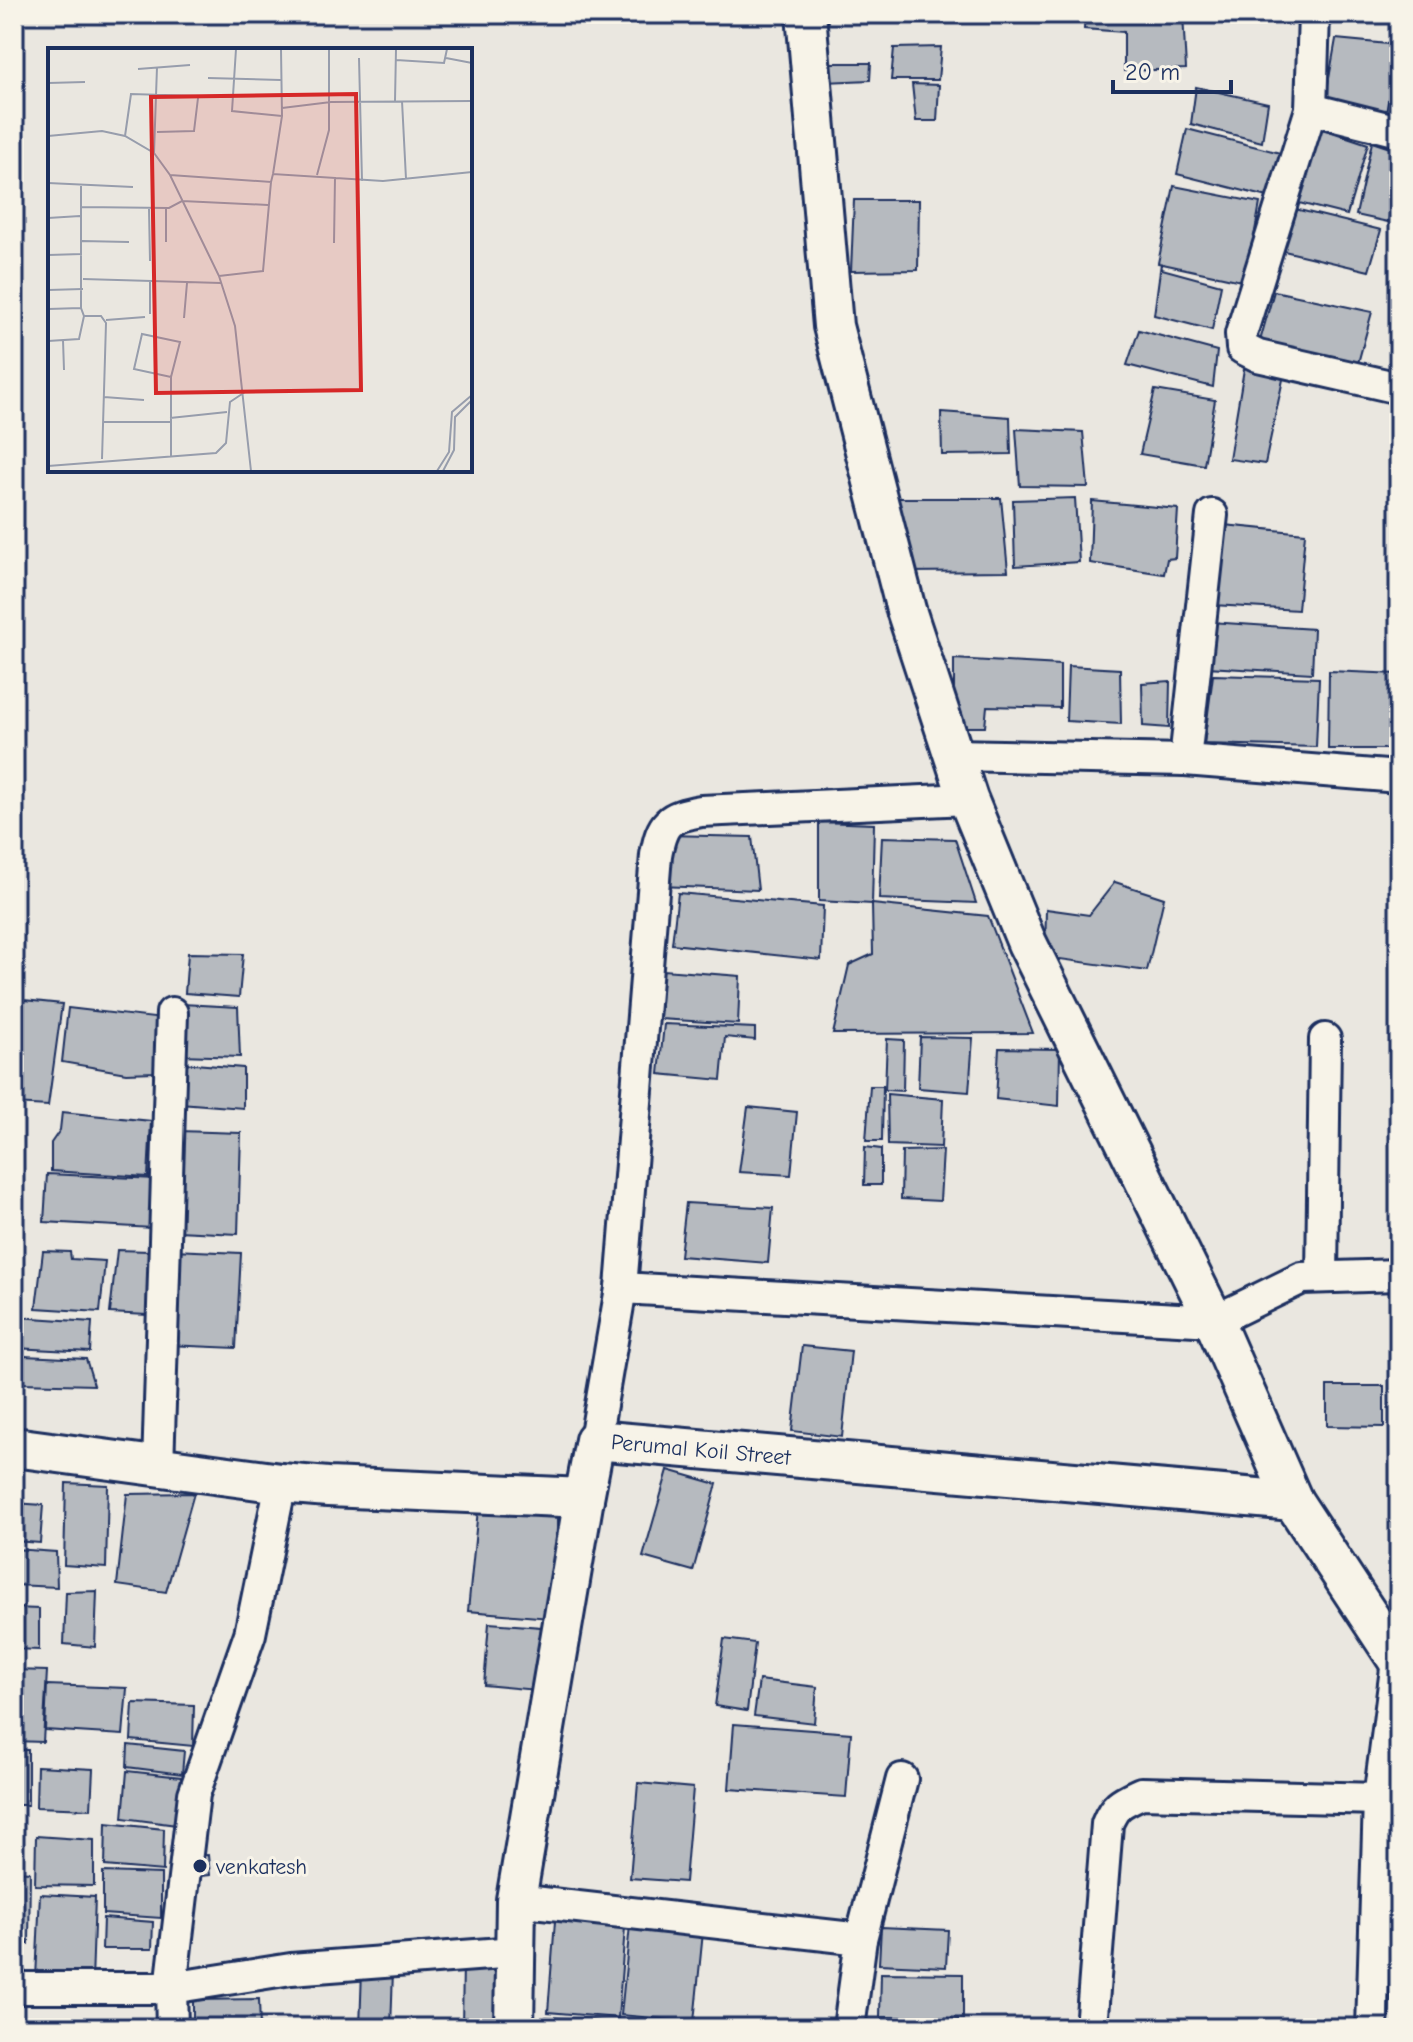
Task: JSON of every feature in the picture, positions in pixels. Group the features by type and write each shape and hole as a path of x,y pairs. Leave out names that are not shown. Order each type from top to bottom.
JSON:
{"street":[{"path":"806,14 833,326 906,610 968,799 1027,943 1214,1321 1293,1501 1398,1661 1379,1799 1372,2028"},
{"path":"1314,14 1311,109 1241,334 1242,348 1258,356 1399,388"},
{"path":"1311,109 1399,131"},
{"path":"1185,760 1212,515"},
{"path":"953,755 1185,760 1399,777"},
{"path":"595,1440 621,1288 660,832 679,815 701,811 968,799"},
{"path":"158,1468 172,1013"},
{"path":"1322,1277 1325,1039"},
{"path":"621,1288 1214,1321 1302,1278 1399,1275"},
{"name":"Perumal Koil Street","path":"514,2028 516,1900 595,1440 1293,1501"},
{"path":"14,1447 281,1483 584,1498"},
{"path":"172,2028 171,1988 194,1794 250,1634 281,1483"},
{"path":"849,2028 861,1939 902,1779"},
{"path":"1091,2028 1107,1824 1120,1803 1141,1793 1379,1799"},
{"path":"516,1900 861,1939"},
{"path":"14,1988 171,1988 291,1969 515,1952"}],"building":[{"path":"1085,14 1183,14 1186,69 1124,71 1124,32 1084,29"},
{"path":"1336,39 1398,45 1386,113 1325,101"},
{"path":"941,47 938,80 891,80 894,48"},
{"path":"827,63 871,63 870,80 825,82"},
{"path":"912,84 939,85 937,121 916,121"},
{"path":"1196,87 1268,103 1262,142 1191,124"},
{"path":"1314,126 1368,144 1347,215 1295,202"},
{"path":"1187,129 1284,154 1272,198 1177,174"},
{"path":"1372,142 1399,151 1399,177 1388,222 1356,215"},
{"path":"1174,186 1260,203 1246,282 1158,263"},
{"path":"854,200 919,200 918,270 851,271"},
{"path":"1295,209 1381,230 1369,271 1284,251"},
{"path":"1161,263 1162,269 1221,285 1212,330 1154,315"},
{"path":"1274,291 1372,312 1358,363 1260,341"},
{"path":"1139,330 1217,351 1213,387 1127,365"},
{"path":"1245,363 1285,370 1265,464 1229,459"},
{"path":"1155,390 1215,400 1204,465 1140,454"},
{"path":"941,412 1010,417 1011,454 942,455"},
{"path":"1016,429 1083,432 1088,487 1020,486"},
{"path":"898,498 1001,498 1008,571 907,572"},
{"path":"1075,498 1079,562 1015,566 1013,500"},
{"path":"1092,501 1178,509 1175,558 1167,559 1164,574 1090,563"},
{"path":"1224,525 1305,533 1298,610 1213,605"},
{"path":"1210,622 1314,629 1312,673 1207,667"},
{"path":"954,659 1060,665 1060,708 987,706 985,727 954,727"},
{"path":"1068,666 1120,669 1121,724 1066,721"},
{"path":"1329,671 1399,674 1399,749 1328,749"},
{"path":"1213,675 1319,678 1316,747 1204,744"},
{"path":"1170,681 1169,728 1143,726 1142,683"},
{"path":"819,822 874,824 872,904 819,901"},
{"path":"667,835 752,837 758,890 660,886"},
{"path":"882,837 955,839 976,903 879,899"},
{"path":"1115,882 1164,898 1147,971 1045,957 1046,909 1089,915"},
{"path":"678,893 823,906 821,960 672,944"},
{"path":"872,904 988,916 1033,1033 833,1034 849,965 873,954"},
{"path":"188,953 243,954 239,997 185,993"},
{"path":"663,970 740,976 738,1024 660,1019"},
{"path":"14,999 62,1004 48,1106 14,1104"},
{"path":"182,1004 238,1007 240,1057 181,1055"},
{"path":"68,1008 163,1019 154,1072 126,1073 62,1062"},
{"path":"664,1024 755,1028 755,1040 725,1037 721,1080 659,1074"},
{"path":"920,1037 973,1038 969,1092 918,1088"},
{"path":"887,1039 904,1040 903,1091 885,1090"},
{"path":"999,1048 1060,1049 1059,1106 996,1099"},
{"path":"182,1063 243,1068 243,1108 180,1103"},
{"path":"870,1086 883,1086 882,1141 866,1141"},
{"path":"887,1094 943,1099 941,1147 888,1145"},
{"path":"748,1107 797,1112 791,1175 739,1172"},
{"path":"62,1112 151,1121 148,1177 51,1171 51,1143 60,1130"},
{"path":"179,1131 241,1133 238,1234 178,1231"},
{"path":"865,1147 881,1149 881,1185 864,1185"},
{"path":"943,1150 940,1201 901,1199 902,1151"},
{"path":"47,1174 157,1179 153,1228 44,1222"},
{"path":"686,1203 773,1208 768,1263 680,1256"},
{"path":"117,1250 149,1251 147,1315 110,1313"},
{"path":"173,1250 241,1253 236,1348 168,1345"},
{"path":"43,1251 70,1252 71,1259 105,1261 100,1312 36,1308"},
{"path":"17,1317 92,1322 90,1352 15,1348"},
{"path":"802,1346 851,1351 842,1437 792,1431"},
{"path":"24,1356 86,1359 94,1385 21,1383"},
{"path":"1327,1386 1384,1386 1384,1427 1327,1426"},
{"path":"668,1470 717,1484 693,1571 643,1557"},
{"path":"66,1483 108,1485 106,1568 64,1565"},
{"path":"194,1493 166,1592 117,1585 127,1494"},
{"path":"14,1503 43,1505 40,1543 14,1541"},
{"path":"478,1509 558,1516 550,1618 468,1611"},
{"path":"14,1549 56,1552 57,1587 14,1585"},
{"path":"97,1591 95,1647 64,1644 66,1592"},
{"path":"14,1608 39,1609 39,1650 14,1649"},
{"path":"489,1623 541,1627 536,1690 484,1685"},
{"path":"724,1639 755,1643 747,1711 715,1706"},
{"path":"14,1670 47,1671 43,1742 14,1741"},
{"path":"759,1680 817,1687 814,1723 754,1716"},
{"path":"47,1685 127,1688 123,1735 45,1730"},
{"path":"133,1703 194,1705 193,1746 131,1740"},
{"path":"734,1724 851,1733 846,1797 729,1789"},
{"path":"128,1745 184,1751 182,1774 127,1767"},
{"path":"14,1750 28,1750 28,1805 14,1805"},
{"path":"37,1766 93,1769 91,1809 36,1807"},
{"path":"127,1771 181,1777 177,1825 123,1818"},
{"path":"638,1783 693,1788 685,1882 630,1878"},
{"path":"106,1823 164,1829 163,1871 105,1866"},
{"path":"36,1836 94,1840 94,1886 35,1885"},
{"name":"venkatesh","path":"208,1855 210,1875 191,1877 190,1856"},
{"path":"14,1871 30,1872 29,1944 14,1944"},
{"path":"103,1872 161,1874 161,1918 103,1914"},
{"path":"40,1894 95,1897 92,1981 36,1978"},
{"path":"103,1918 153,1922 152,1949 102,1949"},
{"path":"555,1921 625,1927 618,2018 548,2012"},
{"path":"630,1925 703,1932 694,2022 621,2015"},
{"path":"881,1927 948,1930 946,1967 879,1964"},
{"path":"463,1961 499,1961 497,2028 462,2028"},
{"path":"362,1970 393,1971 391,2028 360,2028"},
{"path":"881,1973 963,1974 963,2019 880,2017"},
{"path":"259,1999 260,2028 193,2028 193,2000"},
{"path":"546,2017 612,2022 612,2028 546,2028"}],"place":[{"name":"venkatesh","path":"200,1866"}]}
